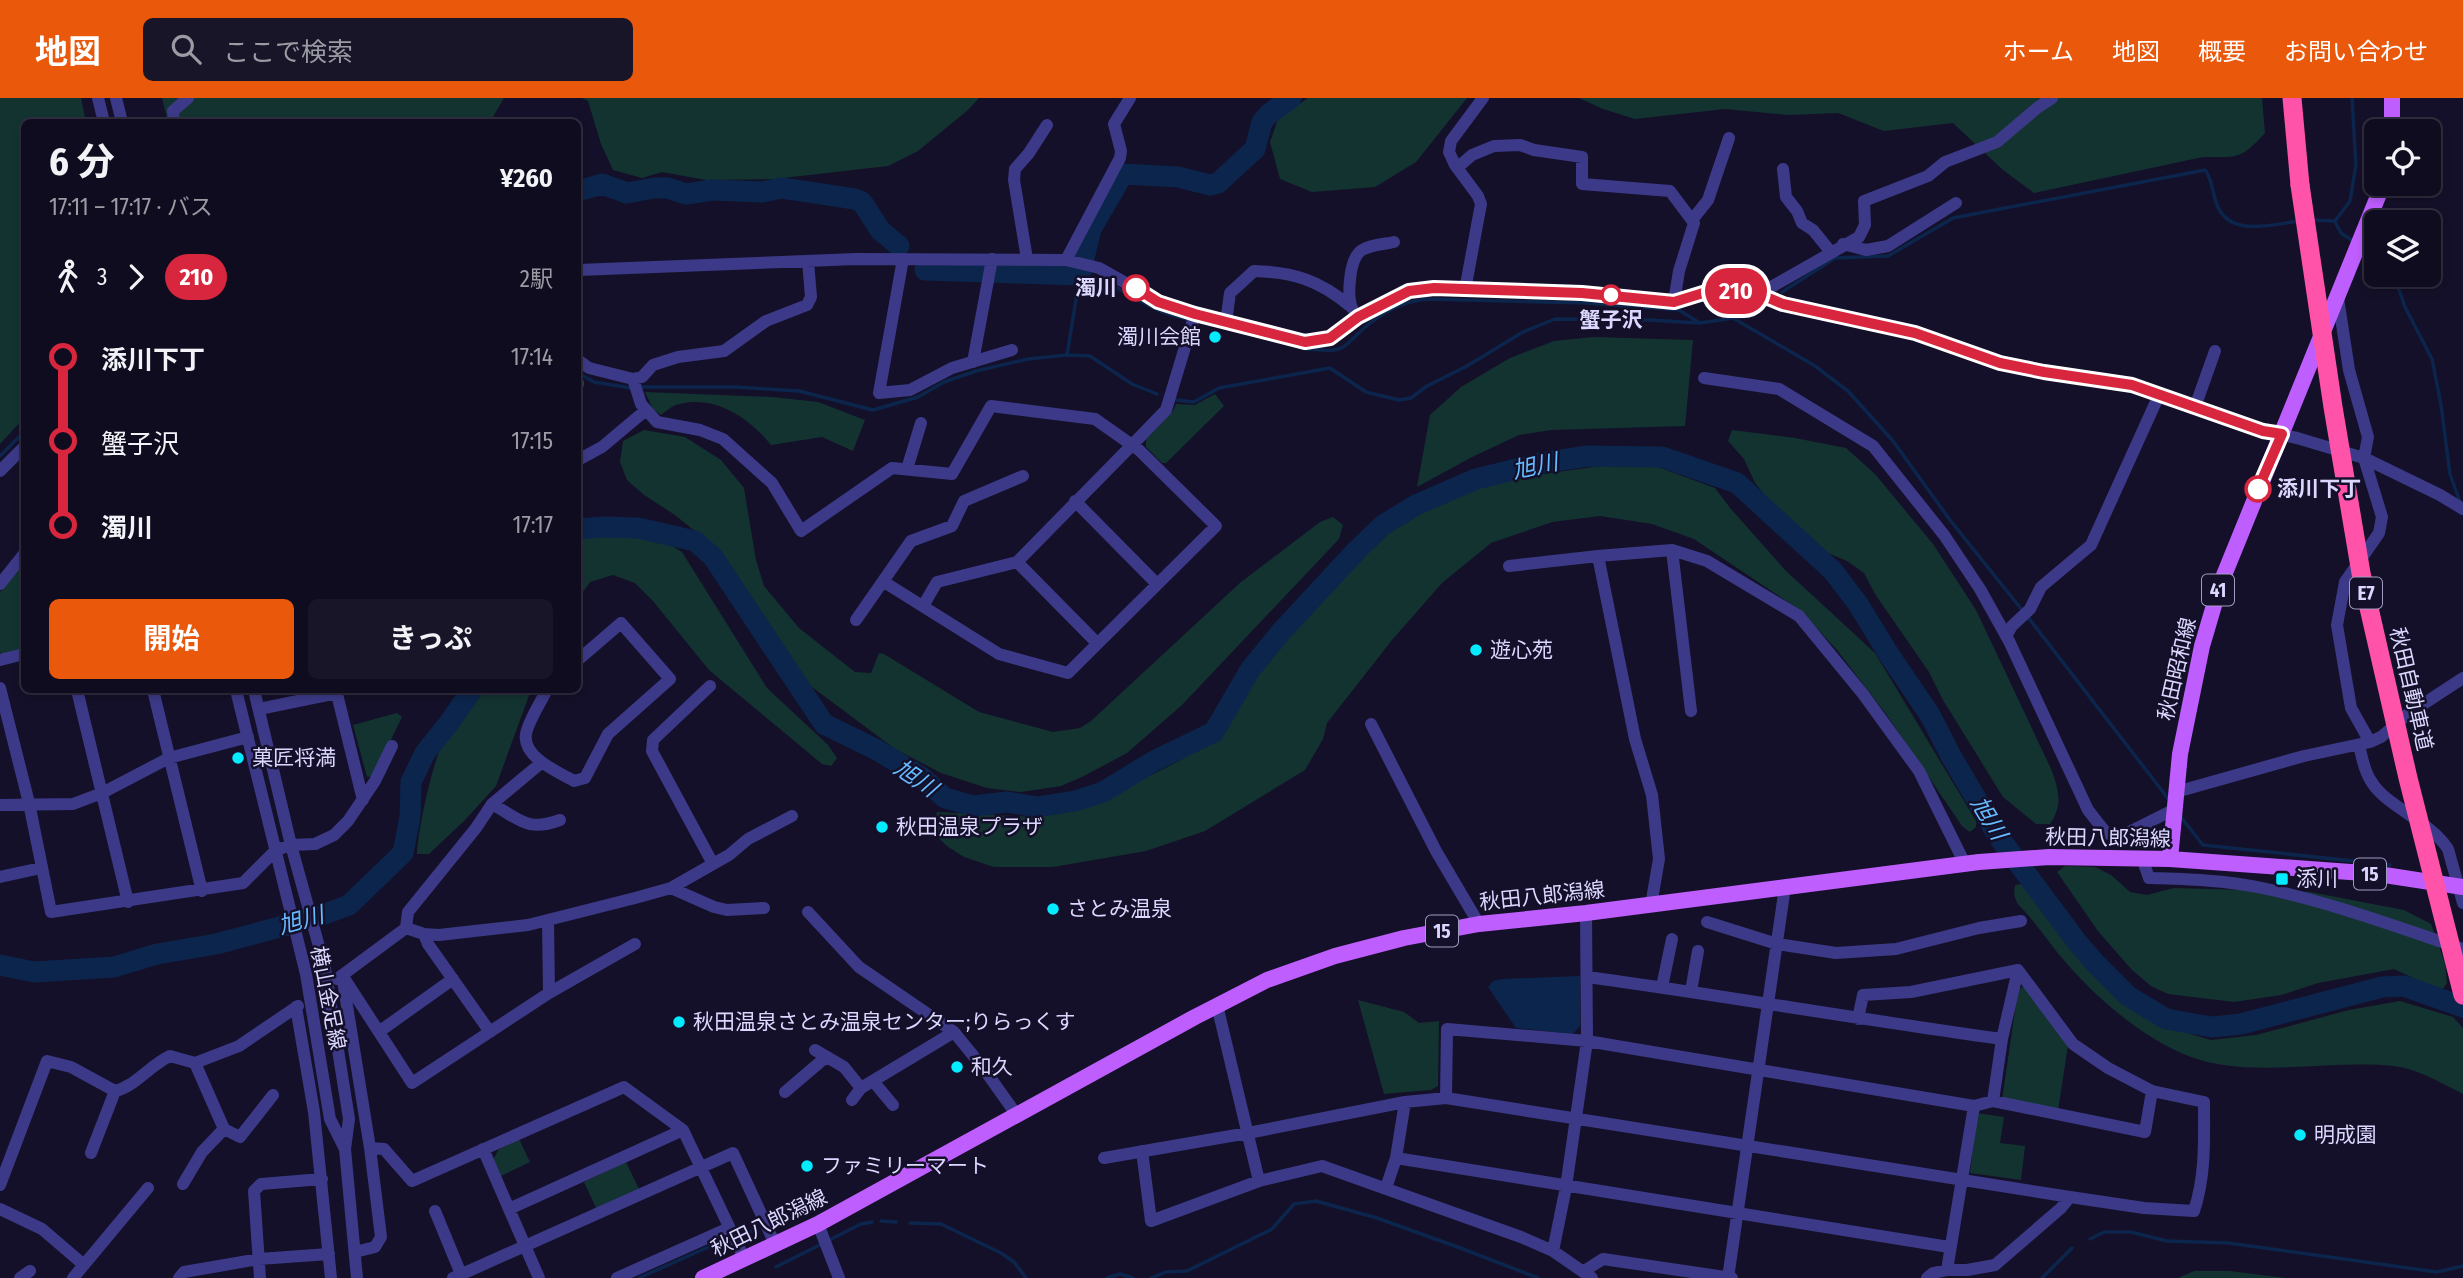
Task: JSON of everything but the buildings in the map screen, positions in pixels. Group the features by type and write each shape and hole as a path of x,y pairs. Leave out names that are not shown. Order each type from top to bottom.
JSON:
{"highway":[{"name":"秋田自動車道","path":"2292,98 2300,185 2361,573 2408,778 2463,995"}],"main road":[{"path":"2392,98 2392,119"},
{"name":"秋田昭和線","path":"2170,859 2180,754 2202,646 2220,585 2378,196"},
{"name":"秋田八郎潟線","path":"703,1278 775,1244 823,1236 1016,1114 1267,980 1335,956 1404,938 1479,924 1651,905 1972,863 2049,857 2170,859 2378,874 2460,886"}],"street":[{"path":"99,98 103,119"},
{"path":"116,98 121,119"},
{"path":"174,119 173,111 188,98"},
{"path":"1077,262 1120,158 1121,151 1114,124 1130,98"},
{"path":"1465,289 1481,204 1457,167 1450,152 1451,141 1483,98"},
{"path":"1759,294 1858,237 1865,225 1864,201 1928,176 1945,162 1997,142 2052,98"},
{"path":"1027,260 1014,180 1015,169 1047,125"},
{"path":"1692,220 1708,200 1729,138"},
{"path":"1457,167 1472,155 1494,146 1520,145 1534,150 1581,157 1582,184 1665,188 1673,194 1694,223 1679,271 1674,302"},
{"path":"1783,169 1786,197 1802,223 1814,230 1830,251"},
{"path":"1843,244 1866,250 1888,246 1956,203"},
{"path":"1350,306 1349,287 1354,260 1361,251 1394,242"},
{"path":"903,259 879,393 910,390 951,368 1012,350"},
{"path":"581,270 903,259 991,267 1027,260 1077,262 1099,268 1158,302 1305,342 1330,338 1358,317 1409,291 1434,288 1582,293 1674,302 1716,289 1759,294 1783,304 1915,333 2000,363 2132,385 2263,431 2364,458 2463,509"},
{"path":"634,385 653,365 678,357 724,351 766,321 807,305 811,297 808,261"},
{"path":"974,362 991,267"},
{"path":"1226,322 1230,293 1254,271 1285,272 1310,280 1336,294 1358,317"},
{"path":"2337,295 2349,370 2368,437 2364,458 2382,517 2379,533 2345,582 2337,625 2351,708 2364,743 2370,781 2379,792 2433,830 2443,841 2460,886 2463,904"},
{"path":"923,606 937,582 1017,562 1166,410 1195,314"},
{"path":"2194,407 2215,351"},
{"path":"581,362 589,368 634,385 641,404 657,422 700,430 723,439 772,482 801,531 892,468 952,474 991,406 1095,419 1133,444 1216,526 1068,673 999,654 884,582"},
{"path":"1704,378 1779,389 1873,446 1944,535 1980,589 2006,636 2088,810 2106,833 2119,837 2173,810"},
{"path":"2006,636 2026,612 2041,587 2091,545 2159,395"},
{"path":"581,458 602,447 646,410"},
{"path":"907,470 921,424"},
{"path":"0,471 21,450"},
{"path":"856,620 911,541 953,526 964,501 1023,476"},
{"path":"1075,501 1157,584"},
{"path":"1672,550 1690,711"},
{"path":"1508,566 1672,550 1707,561 1799,616 1863,694 1919,771 1972,863"},
{"path":"1598,556 1635,739 1652,795 1659,859 1651,905"},
{"path":"0,584 21,558"},
{"path":"1017,562 1097,643"},
{"path":"546,693 526,733 527,745 541,763 574,781 585,778 608,734 670,679 621,623 581,657"},
{"path":"0,660 21,655"},
{"path":"2176,792 2381,737 2408,714 2463,678"},
{"path":"710,686 653,740 652,751 713,864"},
{"path":"0,688 29,803 51,912 243,883 276,850 290,845 315,844 334,835 375,782 392,746"},
{"path":"78,693 128,902"},
{"path":"154,693 202,891"},
{"name":"横山金足線","path":"237,693 306,974 330,1119 345,1149"},
{"name":"横山金足線","path":"255,693 290,845 325,968 349,1119 345,1149 357,1278"},
{"path":"258,709 328,693"},
{"path":"337,693 363,800"},
{"path":"1371,724 1436,851 1479,924"},
{"path":"0,805 73,804 102,793 169,758 248,737"},
{"path":"340,977 406,928 408,912 476,828 492,804 541,763"},
{"path":"492,804 533,827 542,827 560,820"},
{"path":"406,928 424,934 439,935 528,925 671,888 729,855 748,839 792,816"},
{"path":"2141,858 2149,878 2231,884 2294,895 2463,949"},
{"path":"0,877 41,868"},
{"path":"1142,1152 1151,1221 1259,1181 1322,1166 1521,1237 1553,1251 1588,1275 1603,1259 1729,1278 1785,887"},
{"path":"671,888 727,910 764,908"},
{"path":"808,912 859,967 954,1032 1016,1114"},
{"path":"1553,1251 1566,1187 1587,1041 1586,913"},
{"path":"548,920 549,993"},
{"path":"1707,922 1777,944 1836,953 1896,949 1979,928 2021,921"},
{"path":"424,934 428,944 490,1031"},
{"path":"1662,987 1672,939"},
{"path":"340,977 380,1031 412,1083 549,993 635,944"},
{"path":"1691,991 1698,951"},
{"path":"1857,1020 1863,995 1911,992 2018,970"},
{"path":"1993,1101 2002,1039 2018,970"},
{"path":"1104,1158 1405,1102 1446,1098 2070,1197 2144,1208 2194,1210 2199,1196 2204,1157 2204,1102 2152,1091 2108,1068 2073,1044 2018,970"},
{"path":"1588,976 1769,1002 1857,1020 2002,1039"},
{"path":"340,977 370,1148 381,1237 375,1247 355,1252"},
{"path":"380,1031 453,979"},
{"path":"1217,1005 1259,1181"},
{"path":"0,1185 47,1061 71,1067 114,1091 126,1088 158,1061 170,1056 195,1063 239,1046 297,1007 314,1112 331,1278"},
{"path":"1446,1098 1447,1028 1587,1041 1974,1106 1993,1101 2145,1132 2152,1091"},
{"path":"852,1100 861,1088 954,1032"},
{"path":"785,1091 821,1053 844,1067 861,1088"},
{"path":"195,1063 224,1129 240,1137 273,1095"},
{"path":"873,1081 892,1105"},
{"path":"370,1148 384,1149 412,1181 624,1087 683,1130 744,1258"},
{"path":"91,1153 114,1091"},
{"path":"1387,1188 1396,1158 1405,1102"},
{"path":"1947,1270 1974,1106"},
{"path":"183,1184 202,1152 224,1129"},
{"path":"509,1209 683,1130"},
{"path":"482,1149 539,1278"},
{"path":"435,1211 457,1276 733,1153 775,1244"},
{"path":"1396,1158 1950,1247"},
{"path":"260,1278 254,1191 261,1184 322,1180"},
{"path":"73,1278 148,1188"},
{"path":"1927,1278 1933,1273 1947,1270 1995,1265 2061,1208 2070,1197"},
{"path":"0,1209 42,1229 85,1265"},
{"path":"617,1278 729,1227"},
{"path":"823,1236 839,1278"},
{"path":"179,1278 184,1272 259,1259 329,1254"}],"green space":[{"path":"0,98 81,98 85,119 21,119 21,421 0,444"},
{"path":"162,98 504,98 492,119 167,119"},
{"path":"582,98 979,98 918,151 888,166 774,179 706,180 662,172 642,178 613,170 601,144 588,101"},
{"path":"1308,98 1467,98 1416,162 1375,187 1312,192 1280,179 1270,142 1278,119"},
{"path":"1579,98 2262,98 2265,133 2250,148 2238,155 2203,157 2034,193 2003,170 1953,123 1884,131 1838,113 1789,115 1725,109 1635,119"},
{"path":"1593,337 1693,340 1685,426 1551,430 1519,435 1417,487 1430,415 1461,387 1510,358 1554,341"},
{"path":"645,392 773,397 818,402 865,420 853,451 822,437 771,445 753,426 731,411 693,402 672,407 661,415 653,409"},
{"path":"1215,394 1224,406 1166,463 1162,463 1146,447 1146,439 1173,411 1176,404 1195,405"},
{"path":"644,430 685,437 721,460 744,488 756,560 764,586 799,628 855,672 871,673 879,653 884,654 979,712 1053,732 1080,728 1091,721 1241,582 1320,522 1333,517 1343,525 1339,539 1182,705 1127,753 1061,786 1021,792 987,788 941,773 895,749 808,684 718,550 627,480 620,462 623,441"},
{"path":"1732,430 1846,448 1875,474 1933,544 1976,610 2052,771 2058,804 2050,824 2036,824 2003,797 1943,700 1929,672 1875,594 1864,573 1847,561 1821,550 1777,510 1755,483 1744,459 1728,441"},
{"path":"1600,466 1658,467 1715,488 1785,570 1875,653 1976,821 1976,827 1970,832 1962,826 1886,714 1837,650 1801,611 1694,539 1652,524 1600,516 1552,522 1491,543 1442,583 1392,640 1327,723 1323,739 1305,770 1205,831 1146,851 1053,867 994,867 964,857 932,832 937,812 1035,817 1058,814 1108,797 1177,762 1214,739 1271,656 1368,548 1392,526 1474,487 1515,478"},
{"path":"629,535 661,539 682,552 767,688 828,745 837,758 831,766 822,764 709,670 635,583 613,575 590,582 581,595 581,537"},
{"path":"21,568 21,650 2,654 0,652 0,592"},
{"path":"478,693 530,693 496,786 429,854 417,854 427,794 440,748"},
{"path":"397,713 402,717 373,776 367,777 353,725"},
{"path":"2065,866 2095,867 2111,875 2130,892 2147,895 2174,888 2310,892 2404,910 2431,924 2445,963 2447,983 2441,991 2394,969 2318,983 2281,995 2234,1002 2168,994 2151,986 2132,970 2098,931 2057,872"},
{"path":"2021,884 2083,960 2126,1002 2163,1026 2211,1040 2256,1035 2349,1010 2400,1001 2453,1017 2463,1028 2463,1094 2421,1073 2394,1066 2239,1067 2191,1057 2174,1049 2124,1018 2068,965 2017,903 2015,885"},
{"path":"2022,987 2028,988 2068,1045 2058,1111 2002,1100 2018,990"},
{"path":"1358,1000 1404,1012 1419,1023 1439,1021 1438,1086 1431,1090 1384,1094"},
{"path":"1977,1113 2004,1117 2000,1143 2025,1146 2021,1180 1970,1173"},
{"path":"519,1139 530,1162 501,1176 493,1160 499,1149"},
{"path":"626,1162 639,1189 596,1208 584,1182"},
{"path":"2194,1271 2230,1271 2286,1278 2178,1278"}],"water":[{"path":"1580,976 1580,1026 1573,1034 1516,1028 1488,987 1493,981 1503,979"}],"waterway":[{"name":"濁川","path":"925,270 1080,275 1091,229 1123,174 1178,177 1210,185 1218,183 1255,149 1262,122 1291,98"},
{"path":"2312,220 2335,221 2350,201 2356,165 2352,98"},
{"path":"1782,292 1835,258 1888,256 1953,218 2205,170 2210,178 2217,205 2223,215 2232,222 2265,226 2300,221"},
{"name":"濁川","path":"581,190 602,184 627,193 654,188 668,188 686,194 712,190 762,192 782,188 855,199 862,202 880,230 899,246"},
{"path":"2335,222 2341,233 2356,243"},
{"path":"1067,355 1080,275 1101,280 1160,311 1187,319"},
{"path":"2398,287 2405,307 2432,359 2450,474 2460,502"},
{"path":"1305,349 1339,349 1385,313 1400,305 1426,299 1587,303 1679,310 1698,322"},
{"path":"1177,400 1194,402 1219,388 1330,368 1366,392 1399,400 1411,398 1427,386 1467,366 1523,332 1555,319 1700,323 1747,316 1762,306"},
{"path":"1733,318 1815,366 1848,391 1893,441 1950,520 2022,610"},
{"path":"639,387 734,387 799,391 873,410 918,397 944,382 976,371 1028,359 1067,355 1090,356 1132,384 1157,394"},
{"path":"581,375 594,382 631,388"},
{"path":"0,456 21,435"},
{"name":"旭川","path":"581,529 638,528 695,541 713,557 824,724 877,750 923,778 945,798 974,806 1007,802 1037,807 1075,801 1103,792 1154,761 1214,732 1250,670 1281,632 1383,525 1416,505 1476,479 1541,463 1588,456 1662,457 1737,483 1833,571 1858,604 1930,715 1998,836 2077,942 2128,996 2166,1019 2212,1027 2241,1024 2382,987 2404,986 2463,1007"},
{"path":"2027,616 2170,801"},
{"name":"旭川","path":"0,965 34,972 114,967 157,954 216,944 317,917 349,905 403,853 410,817 411,782 425,753 470,693"},
{"path":"2180,816 2203,845 2390,865"},
{"path":"1151,1278 1166,1272 1187,1271 1272,1229 1294,1204 1316,1201 1377,1218 1538,1278"},
{"path":"881,1221 896,1222"},
{"path":"776,1267 861,1224 872,1222"},
{"path":"910,1223 941,1224 1001,1253 1014,1262 1026,1278"},
{"path":"740,1236 756,1230"},
{"path":"2090,1239 2104,1232 2131,1232 2167,1241 2228,1243 2437,1272 2463,1266"},
{"path":"639,1278 715,1244"},
{"path":"2042,1278 2072,1248"},
{"path":"1107,1278 1120,1274 1133,1278"}],"bus line":[{"name":"210","path":"1136,288 1158,302 1195,314 1305,342 1330,338 1358,317 1409,291 1434,288 1582,293 1674,302 1716,289 1759,294 1783,304 1915,333 2000,363 2132,385 2263,431 2282,434 2258,489"}],"place":[{"name":"濁川","path":"1136,288"},
{"name":"蟹子沢","path":"1611,295"},
{"name":"濁川会館","path":"1215,337"},
{"name":"添川下丁","path":"2258,489"},
{"name":"遊心苑","path":"1476,650"},
{"name":"菓匠将満","path":"238,758"},
{"name":"秋田温泉プラザ","path":"882,827"},
{"name":"添川","path":"2282,879"},
{"name":"さとみ温泉","path":"1053,909"},
{"name":"秋田温泉さとみ温泉センター;りらっくす","path":"679,1022"},
{"name":"和久","path":"957,1067"},
{"name":"明成園","path":"2300,1135"},
{"name":"ファミリーマート","path":"807,1166"}]}
